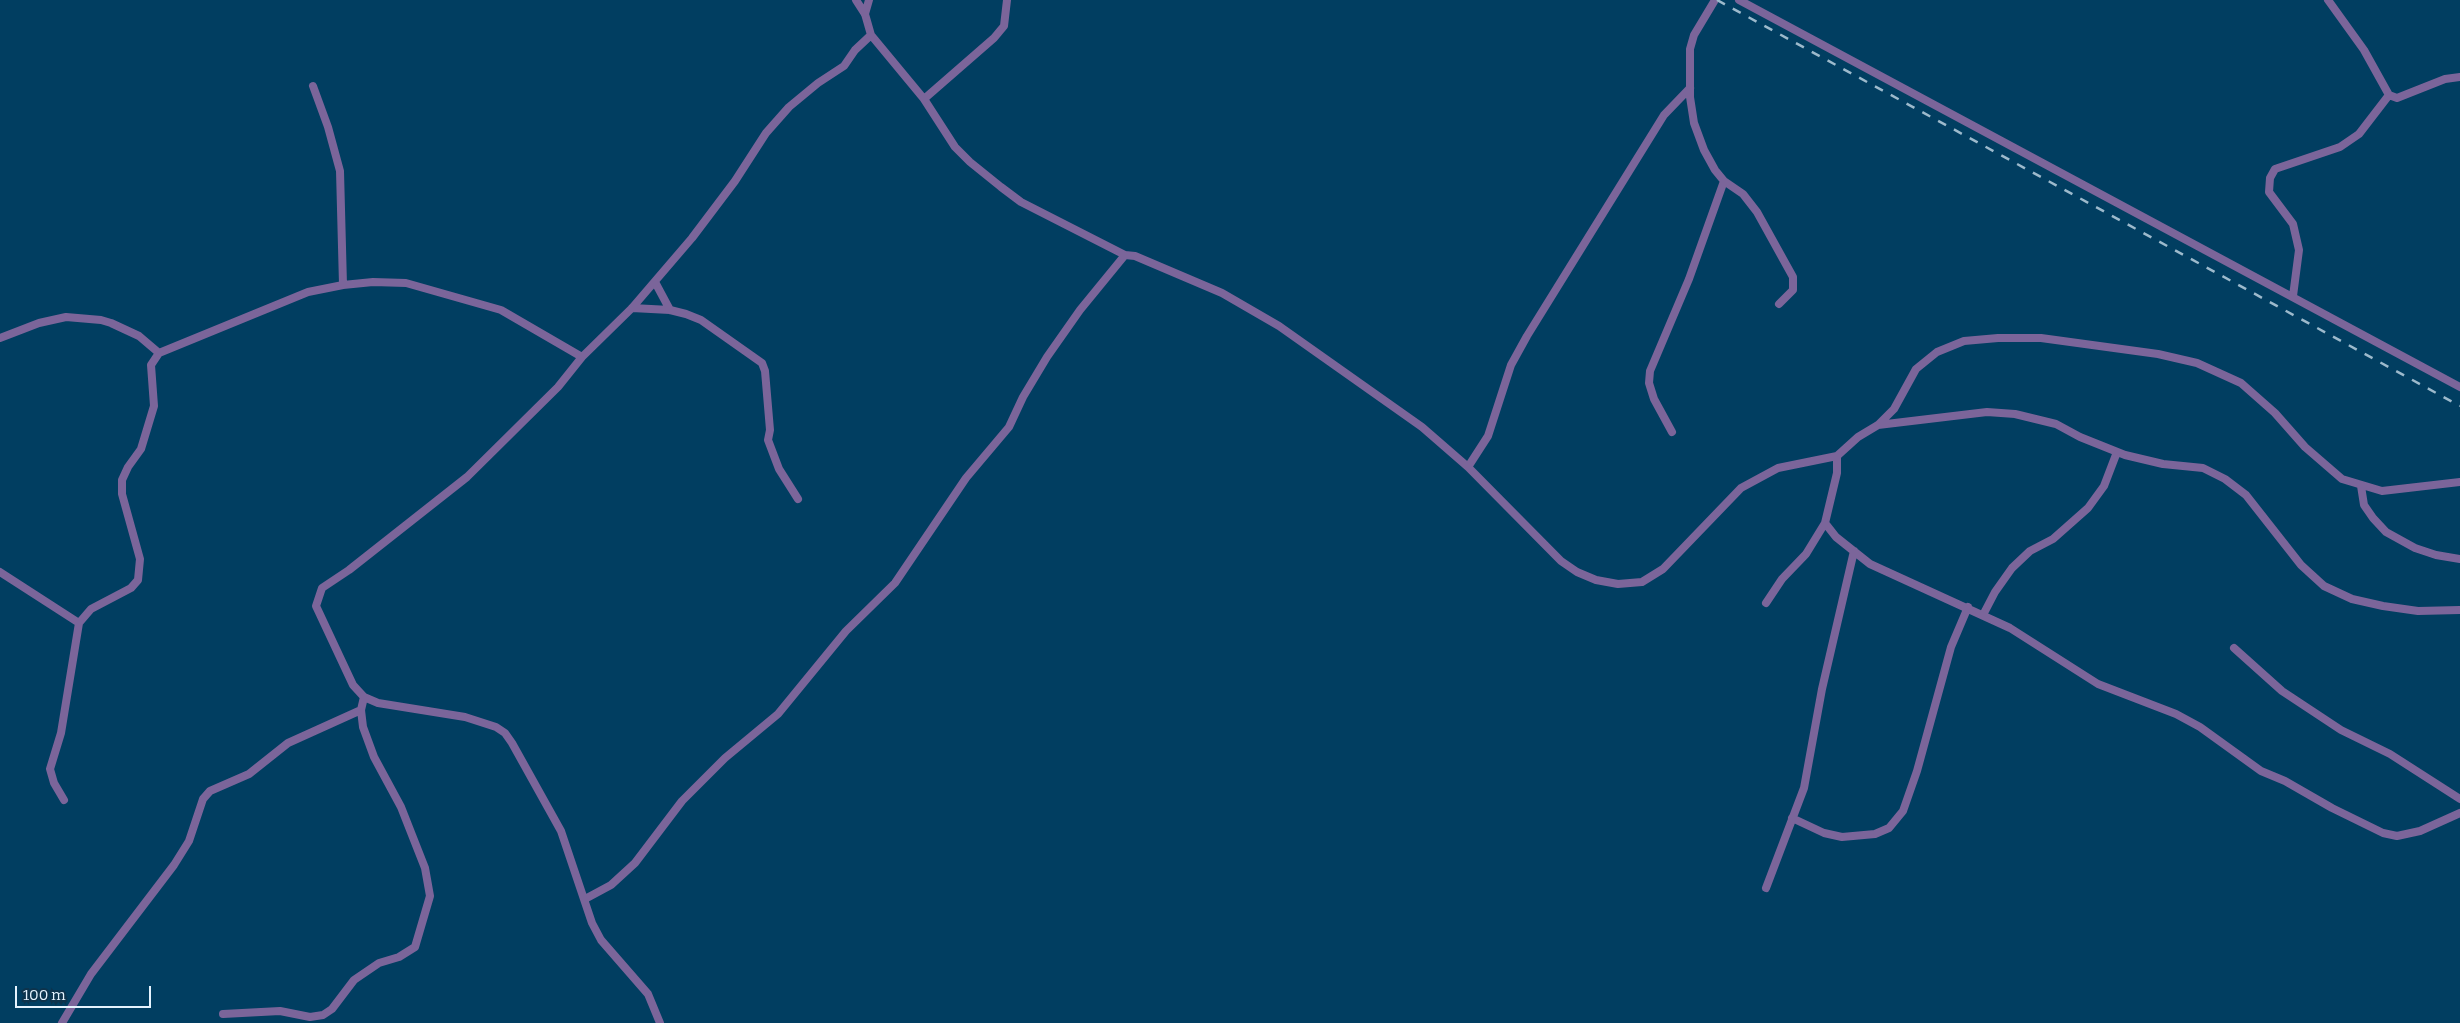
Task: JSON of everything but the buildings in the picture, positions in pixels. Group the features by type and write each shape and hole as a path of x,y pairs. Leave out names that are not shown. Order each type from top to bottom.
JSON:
{"street":[{"path":"856,0 864,14 871,35 924,99 955,147 1001,187 1021,202 1125,254 1135,256 1222,293 1279,326 1422,426 1468,466 1561,561 1577,572 1596,580 1618,584 1642,582 1663,569 1726,501 1759,477 1793,464 1837,456 1858,437 1878,425 1894,409 1916,369 1937,352 1964,341 1998,338 2041,338 2158,354 2197,363 2241,383 2275,413 2305,448 2342,479 2382,491 2460,482"},
{"path":"864,14 868,0"},
{"path":"924,99 994,38 1004,26 1008,0"},
{"path":"1715,0 1692,42 1689,64 1694,123 1704,150 1715,170 1724,181 1743,194 1757,212 1794,277 1793,290 1779,304"},
{"path":"1739,0 2460,387"},
{"path":"2328,0 2364,50 2389,95 2397,98 2445,80 2460,78"},
{"path":"660,1023 648,994 601,940 592,923 561,831 505,733 496,727 465,717 378,703 364,697 353,685 316,606 322,588 349,570 467,477 558,388 582,357 632,308 692,238 735,180 766,133 789,107 818,83 844,66 855,50 871,35"},
{"path":"313,86 328,127 340,171 343,285"},
{"path":"1468,466 1488,436 1498,411 1511,365 1527,336 1664,115 1690,88"},
{"path":"2293,296 2299,250 2293,224 2269,192 2270,178 2275,169 2340,147 2359,134 2389,95"},
{"path":"1672,432 1654,399 1649,383 1650,371 1689,280 1724,181"},
{"path":"585,899 611,885 635,863 682,801 725,758 778,714 846,631 895,583 966,478 1009,427 1023,397 1047,357 1080,310 1125,254"},
{"path":"655,282 670,310"},
{"path":"64,800 54,783 50,769 61,733 79,623 92,609 131,588 138,580 140,559 122,494 122,480 128,467 141,449 154,406 151,365 159,353 274,304 308,292 343,285 406,283 501,310 582,357"},
{"path":"632,308 670,310 701,320 762,362 765,371 770,430 768,440 779,469 798,499"},
{"path":"0,338 39,323 66,317 101,320 138,336 159,353"},
{"path":"1878,425 1987,412 2015,414 2056,424 2080,438 2117,452 2164,464 2203,468 2224,479 2246,495 2301,565 2324,586 2352,599 2418,611 2460,610"},
{"path":"1984,615 1995,592 2012,568 2030,551 2053,539 2088,508 2104,486 2117,452"},
{"path":"1766,603 1782,579 1806,554 1825,523 1837,473 1837,456"},
{"path":"2361,486 2364,505 2372,518 2386,532 2415,548 2436,555 2460,559"},
{"path":"1825,523 1836,537 1870,564 1968,607 2010,628 2098,684 2176,714 2200,727 2261,771 2285,781 2332,808 2383,833 2397,836 2420,830 2460,813"},
{"path":"1766,888 1804,788 1822,689 1854,551"},
{"path":"0,572 79,623"},
{"path":"1792,818 1824,833 1842,837 1875,834 1889,828 1903,811 1917,771 1951,646 1968,607"},
{"path":"2234,648 2282,691 2341,730 2390,754 2460,799"},
{"path":"223,1014 280,1011 310,1017 323,1015 332,1009 354,980 379,962 398,957 415,946 430,896 425,868 401,807 374,757 363,727 360,710 364,697"},
{"path":"62,1023 91,974 174,865 189,841 203,799 210,791 249,774 288,743 360,710"}],"railway":[{"path":"1717,0 2460,406"}]}
